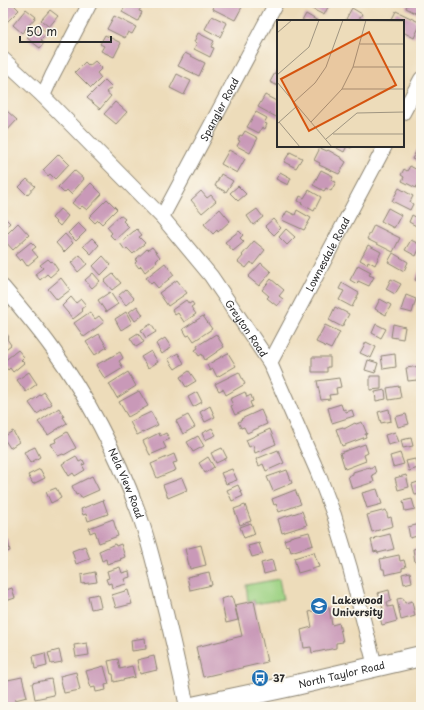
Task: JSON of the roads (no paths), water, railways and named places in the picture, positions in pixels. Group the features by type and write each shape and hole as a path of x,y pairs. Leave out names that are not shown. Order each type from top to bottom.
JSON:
{"street":[{"path":"43,96 90,3"},
{"name":"Spangler Road","path":"162,216 276,3"},
{"name":"Greyton Road","path":"3,59 43,96 162,216 211,276 270,363 318,473 334,515 350,568 375,666"},
{"path":"404,111 421,79"},
{"name":"Lownesdale Road","path":"270,363 384,147"},
{"name":"Nela View Road","path":"3,288 28,316 52,348 77,386 103,432 122,471 138,512 153,558 187,707"},
{"name":"North Taylor Road","path":"192,707 224,704 421,656"}],"place":[{"name":"Lakewood University","path":"319,606"},
{"name":"37","path":"260,678"}]}
